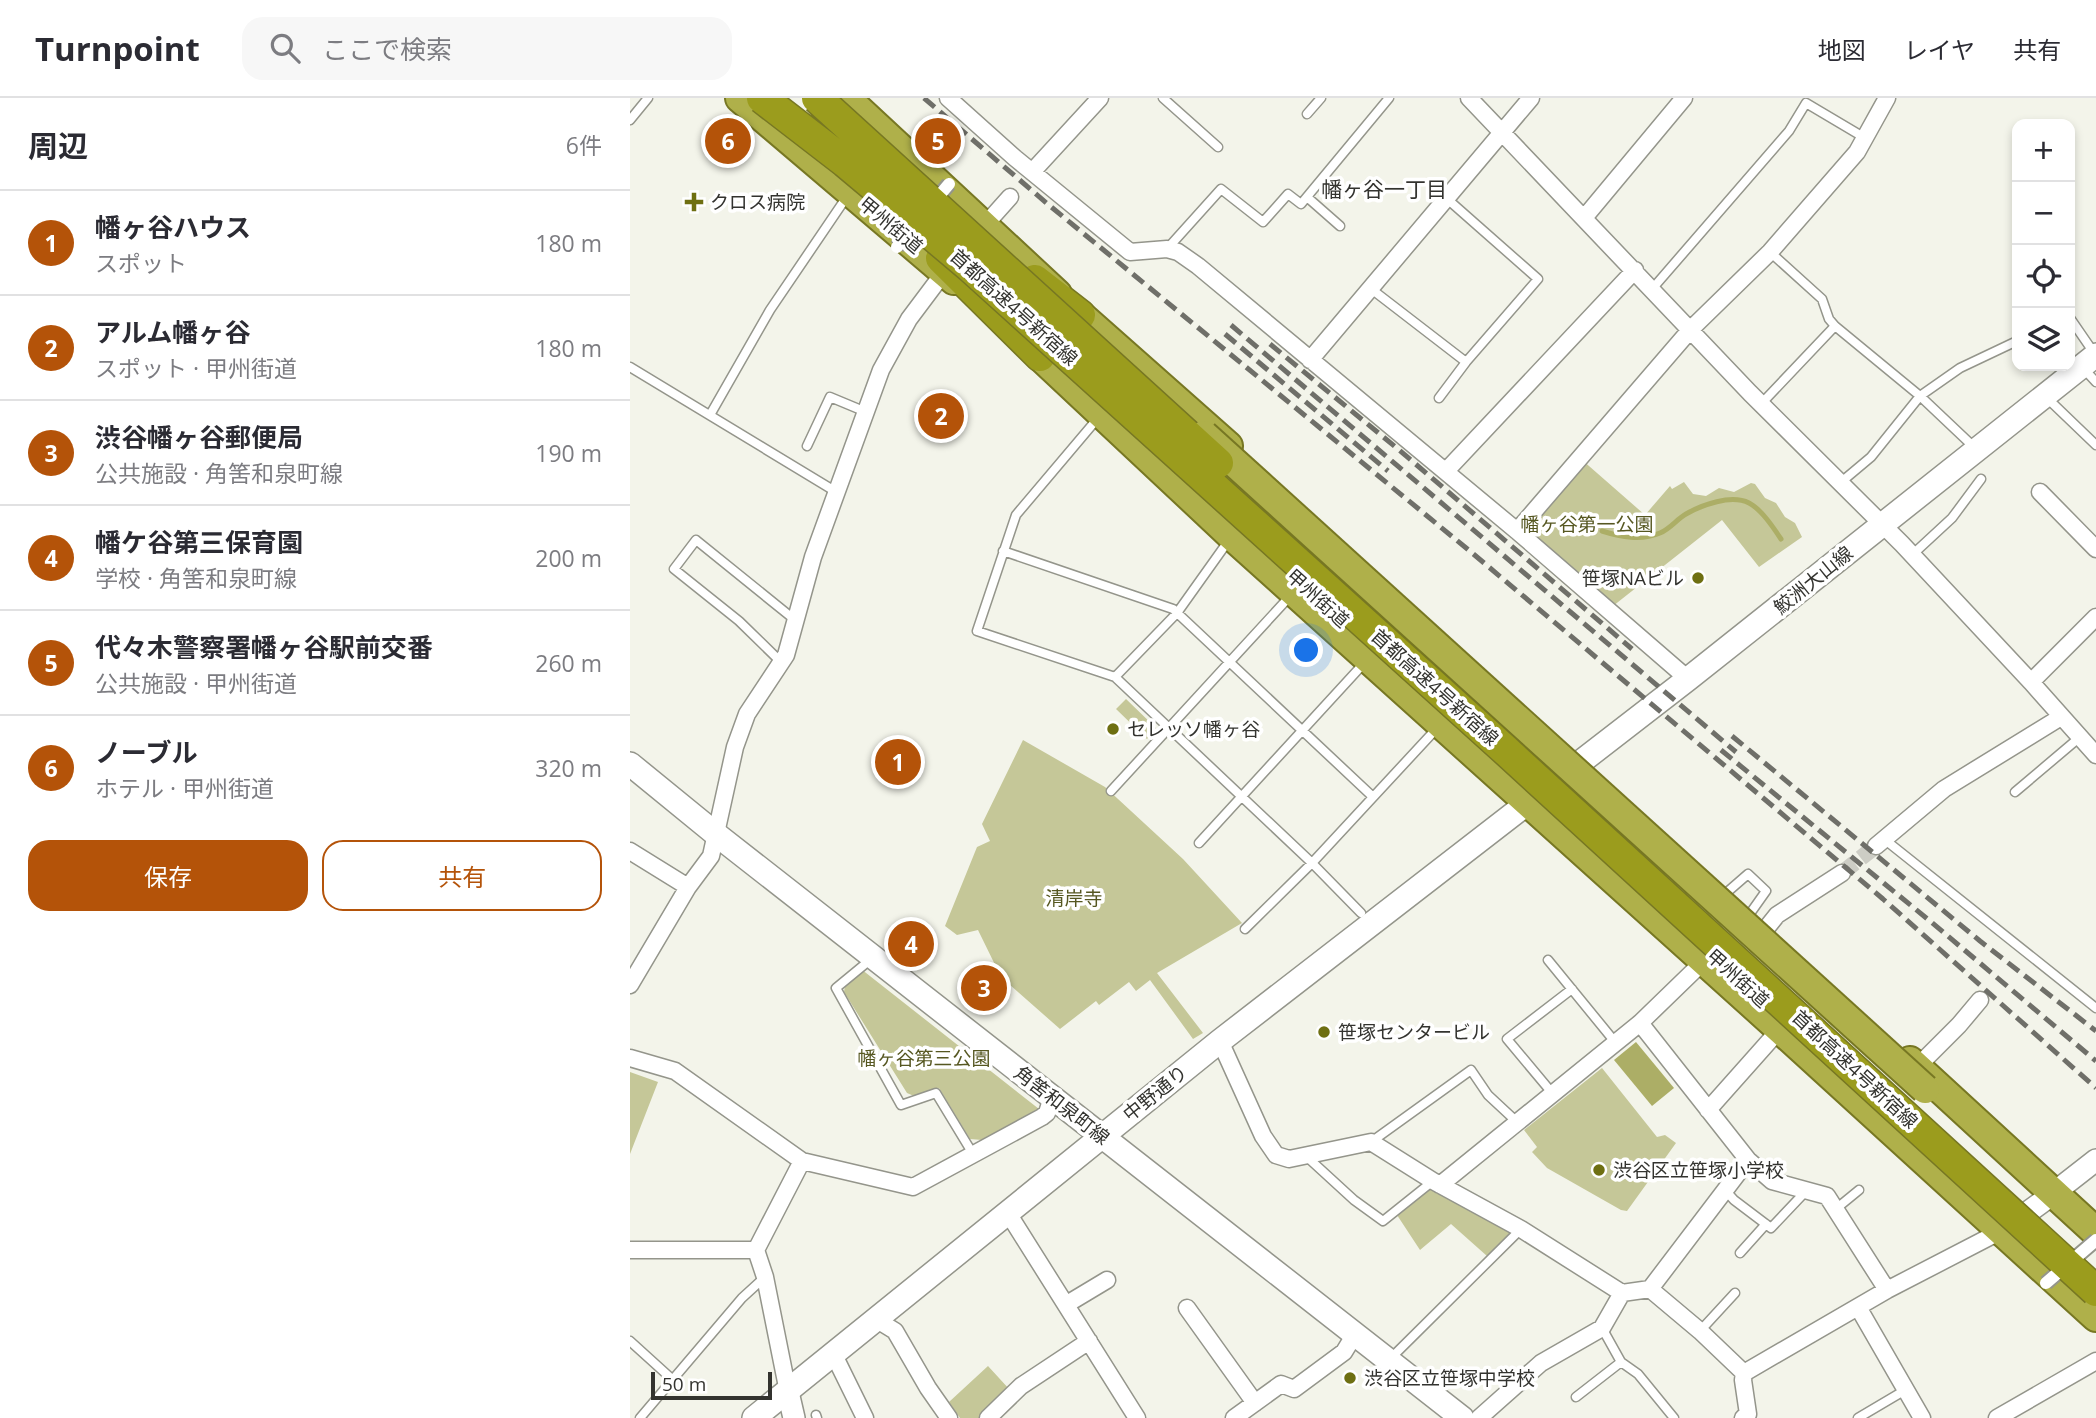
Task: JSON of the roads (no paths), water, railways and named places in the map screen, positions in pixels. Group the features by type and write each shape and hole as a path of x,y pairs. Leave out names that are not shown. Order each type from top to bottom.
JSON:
{"highway":[{"name":"甲州街道","path":"740,98 945,271 1040,356 1161,455 1895,1122 2096,1316"},
{"name":"首都高速4号新宿線","path":"762,98 855,170 969,266 1514,758 2096,1291"},
{"path":"846,98 985,225 1191,424 1921,1078 2096,1240"},
{"name":"首都高速4号新宿線","path":"800,103 1802,992 2096,1263"},
{"path":"800,103 1080,315 1581,762 1757,922 1921,1078"},
{"path":"800,103 1040,356 1232,536 2005,1229"},
{"path":"2051,1196 2096,1232"}],"main road":[{"name":"鮫洲大山線","path":"1529,803 1976,449 2045,396 2092,365"},
{"name":"角筈和泉町線","path":"630,764 1462,1418"},
{"name":"中野通り","path":"754,1418 1367,919 1529,803"}],"street":[{"path":"948,98 1032,172 1130,252 1167,249 1178,252 1198,266 1446,471 1688,679"},
{"path":"1032,172 1100,98"},
{"path":"1469,98 1761,404 1850,488 2096,755"},
{"path":"1310,360 1531,98"},
{"path":"1584,218 1684,98"},
{"path":"1517,531 1692,329 1770,251 1857,152 1887,98"},
{"path":"897,247 949,184"},
{"path":"985,225 1010,197"},
{"path":"1446,471 1635,270"},
{"path":"630,985 688,887 711,856 726,781 747,714 786,656 813,557 881,370 909,319 945,271"},
{"path":"2040,492 2096,549"},
{"path":"2031,682 2096,617"},
{"path":"1880,842 1944,789 2061,717"},
{"path":"630,851 688,887"},
{"path":"1757,922 1777,915 1842,873"},
{"path":"1436,1183 1553,1094 1640,1023 1704,961"},
{"path":"1921,1078 1980,999"},
{"path":"1640,1023 1748,1160 1772,1181 1827,1196 1887,1290"},
{"path":"1708,1110 1780,1029"},
{"path":"1220,1041 1263,1136 1276,1155 1289,1159 1371,1142 1436,1183 1521,1229 1622,1293 1650,1289 1748,1160"},
{"path":"630,1058 675,1071 802,1161 913,1186 1047,1113 1052,1097"},
{"path":"1744,1373 1887,1290 2005,1229 2096,1160"},
{"path":"794,1418 765,1277 756,1251 802,1161"},
{"path":"1008,1213 1137,1418"},
{"path":"2046,1283 2096,1240"},
{"path":"630,1250 756,1251"},
{"path":"1067,1304 1107,1280"},
{"path":"1650,1289 1744,1373"},
{"path":"1479,1418 1541,1363 1602,1328 1622,1293"},
{"path":"1858,1307 1922,1418"},
{"path":"1187,1308 1255,1402"},
{"path":"877,1320 895,1331 949,1418"},
{"path":"1234,1418 1282,1384 1294,1389 1344,1352 1355,1334"},
{"path":"988,1418 1021,1386 1089,1341"},
{"path":"834,1355 865,1418"},
{"path":"1997,1418 2096,1361"},
{"path":"1743,1418 1748,1414 1744,1373"}],"lane":[{"path":"630,120 648,98"},
{"path":"1163,98 1218,147"},
{"path":"1307,114 1321,98"},
{"path":"1167,249 1221,189 1263,222 1288,194 1301,204 1389,98"},
{"path":"1653,288 1789,131 1806,103 1865,138"},
{"path":"710,415 770,310 851,192"},
{"path":"1307,197 1340,226"},
{"path":"1438,398 1538,279 1445,197"},
{"path":"1770,251 1822,299 1835,326 1920,396 1976,449"},
{"path":"1370,288 1466,362"},
{"path":"1761,404 1835,326"},
{"path":"2075,329 2092,365"},
{"path":"1850,488 1920,396 1960,368 2012,343"},
{"path":"630,367 838,493"},
{"path":"2045,396 2096,445"},
{"path":"807,446 830,397 866,412"},
{"path":"1102,414 1016,515 977,631 1115,677 1312,863 1367,919"},
{"path":"1912,555 1952,517 1981,479"},
{"path":"1115,677 1177,613 1232,536"},
{"path":"782,663 739,621 674,569 696,540 795,620"},
{"path":"1003,551 1173,609 1372,796"},
{"path":"1111,791 1294,592"},
{"path":"1199,843 1368,659"},
{"path":"1245,929 1312,863 1441,724"},
{"path":"2015,792 2080,737"},
{"path":"1880,842 2096,1008"},
{"path":"1725,894 1748,874 1766,891 1757,922"},
{"path":"873,957 836,988 901,1105 936,1093 973,1154"},
{"path":"1548,960 1615,1042"},
{"path":"1553,1094 1507,1039 1572,989"},
{"path":"1371,1142 1471,1070 1488,1095 1517,1122"},
{"path":"1306,1156 1354,1200 1383,1221 1436,1183"},
{"path":"1725,1190 1771,1228 1807,1190"},
{"path":"1837,1208 1859,1190"},
{"path":"1740,1253 1766,1224"},
{"path":"1389,1361 1521,1229"},
{"path":"640,1418 742,1298 765,1277"},
{"path":"1700,1331 1735,1293"},
{"path":"1602,1328 1620,1362 1647,1384 1674,1418"},
{"path":"630,1341 673,1380"},
{"path":"1576,1397 1620,1362"},
{"path":"1858,1418 1907,1390"}],"waterway":[{"path":"1602,531 1646,537 1664,531 1700,507 1734,500 1749,503 1758,509 1781,539"}],"tunnel":[{"path":"1842,873 1876,846"}],"railway":[{"path":"924,98 1050,206 1471,552 1883,899 2096,1088"},
{"path":"1231,325 1736,752"},
{"path":"1225,334 1388,471"},
{"path":"1270,344 1398,449 1632,649"},
{"path":"1732,736 1980,941 2096,1031"},
{"path":"1721,750 2096,1061"}],"place":[{"name":"ノーブル","path":"728,141"},
{"name":"代々木警察署幡ヶ谷駅前交番","path":"938,141"},
{"name":"クロス病院","path":"694,202"},
{"name":"アルム幡ヶ谷","path":"941,416"},
{"name":"笹塚NAビル","path":"1698,578"},
{"name":"セレッソ幡ヶ谷","path":"1113,729"},
{"name":"幡ヶ谷ハウス","path":"898,762"},
{"name":"幡ケ谷第三保育園","path":"911,944"},
{"name":"渋谷幡ヶ谷郵便局","path":"984,988"},
{"name":"笹塚センタービル","path":"1324,1032"},
{"name":"渋谷区立笹塚小学校","path":"1599,1170"},
{"name":"渋谷区立笹塚中学校","path":"1350,1378"}],"district":[{"name":"幡ヶ谷一丁目","path":"1384,189"}],"park label":[{"name":"幡ヶ谷第一公園","path":"1587,524"},
{"name":"清岸寺","path":"1074,898"},
{"name":"幡ヶ谷第三公園","path":"924,1058"}]}
